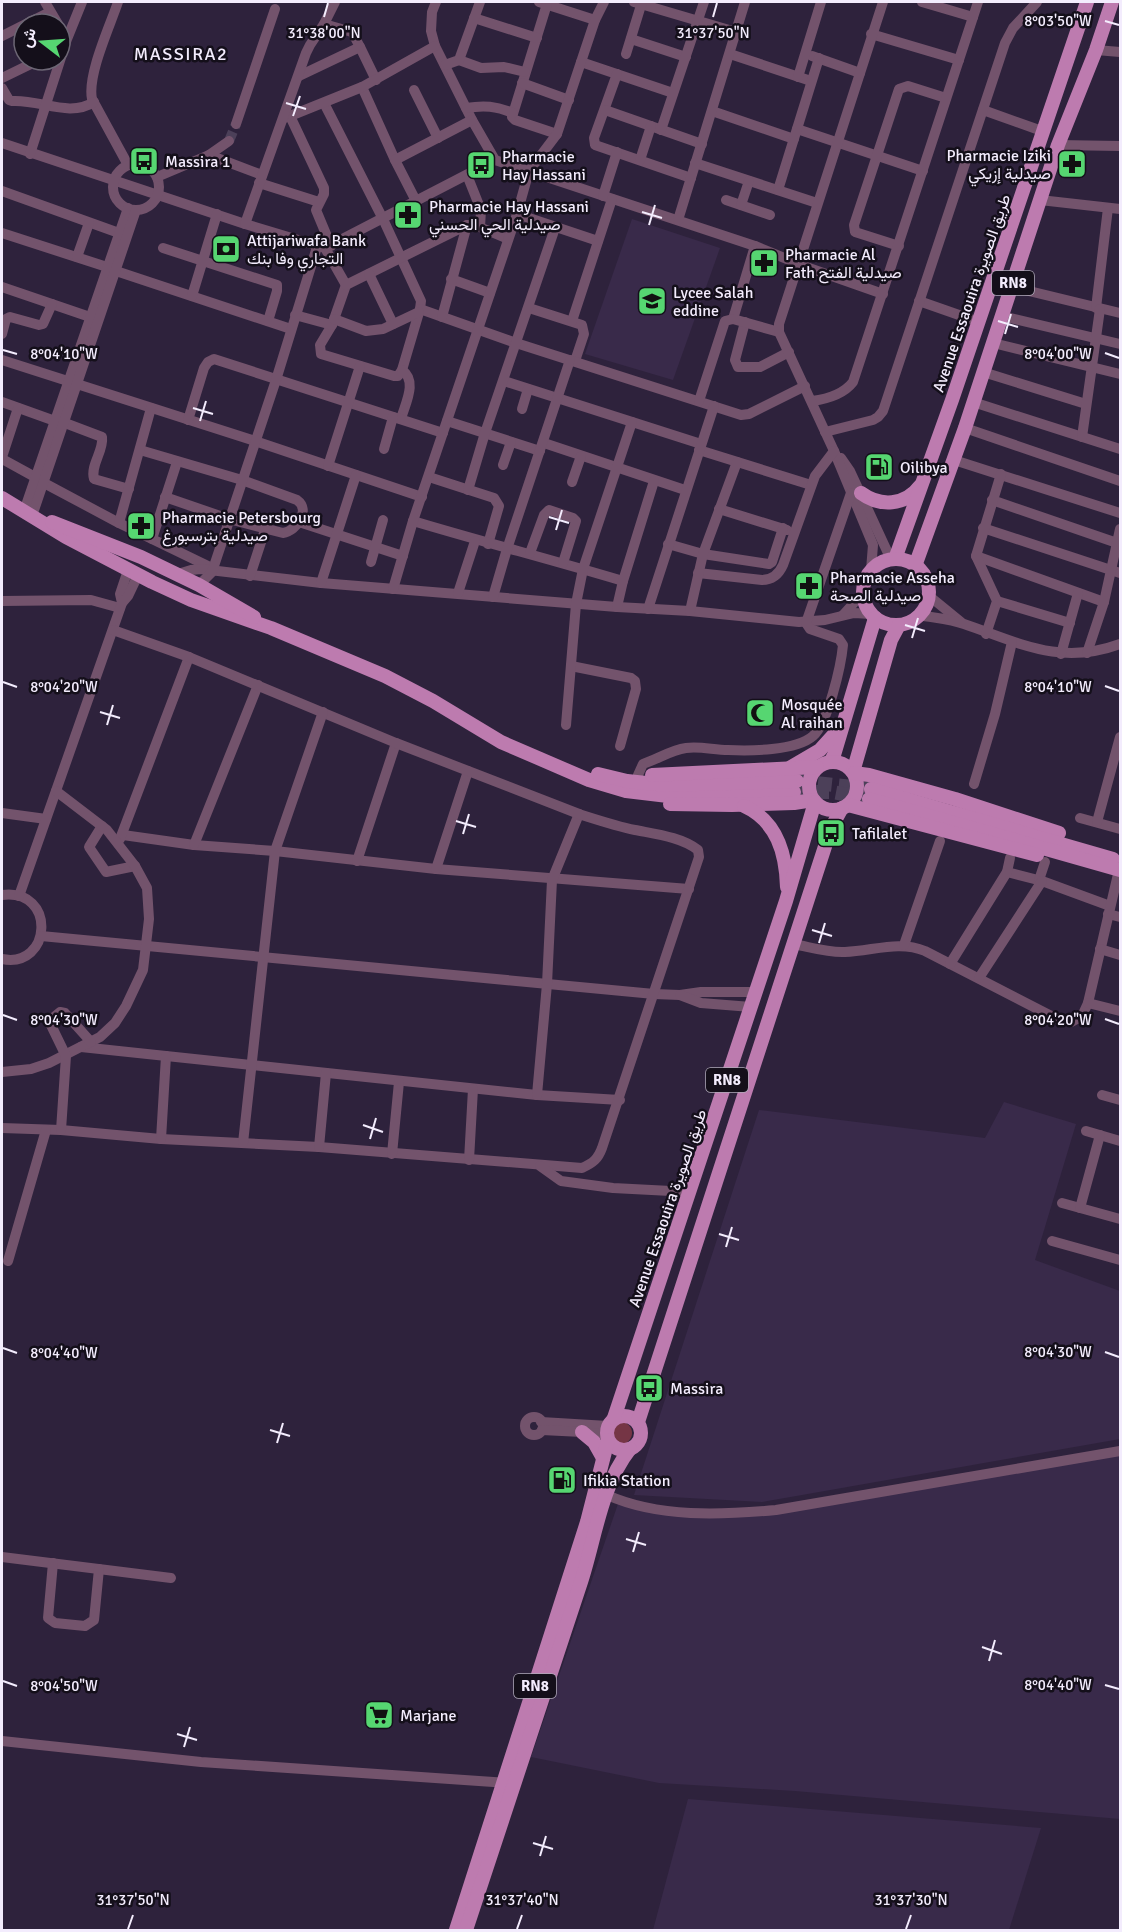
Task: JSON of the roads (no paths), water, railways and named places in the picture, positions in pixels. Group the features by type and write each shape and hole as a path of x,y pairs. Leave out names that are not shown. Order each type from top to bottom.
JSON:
{"main road":[{"name":"Avenue Essaouira طريق الصويرة","path":"894,559 979,322 1087,2"},
{"name":"RN8","path":"915,566 974,402 1058,145 1096,50 1112,2"},
{"path":"856,493 879,502 893,503 906,498 921,485"},
{"path":"5,502 135,554 178,574 271,628"},
{"path":"28,513 66,537 130,571 192,600 271,628 401,683 492,737 579,776 613,782 640,793 669,796 796,786"},
{"path":"130,571 128,560 135,554"},
{"path":"894,559 906,561 915,566 926,579 928,595 919,615 912,621 899,625 886,623 873,616 865,604 863,593 865,581 871,570 881,562 894,559"},
{"path":"192,600 199,585"},
{"path":"831,761 845,720 873,616"},
{"path":"845,807 854,798 857,788 854,772 891,639 899,625"},
{"path":"786,770 820,750 845,720"},
{"path":"613,782 638,775 786,770 817,767 831,761 843,763 854,772 945,796 1075,839 1088,856"},
{"path":"814,801 809,785 811,775 817,767"},
{"path":"613,782 632,798 661,803 694,806 814,801 827,809 845,807 1062,861 1088,856"},
{"path":"870,794 1120,867"},
{"name":"Avenue Essaouira طريق الصويرة","path":"466,1930 587,1522 609,1430 786,901 814,801"},
{"path":"742,805 762,817 780,842 786,870 786,901"},
{"name":"RN8","path":"630,1449 638,1444 641,1435 638,1422 831,828 845,807"},
{"path":"630,1449 620,1450 609,1430 624,1415 638,1422"},
{"path":"582,1431 594,1442 603,1458"},
{"name":"Avenue Essaouira طريق الصويرة","path":"456,1930 585,1572 616,1470 630,1449"}],"street":[{"path":"45,2 50,12"},
{"path":"72,26 82,2"},
{"path":"118,2 92,79 91,93 128,165"},
{"path":"245,224 287,117 310,45 335,2"},
{"path":"436,2 432,12 431,31 435,46 495,160 755,246 883,294"},
{"path":"459,60 480,2"},
{"path":"557,134 512,117 537,38 541,2 595,20"},
{"path":"393,590 413,521 517,214 529,171 557,134 595,20 604,2"},
{"path":"626,54 639,2 736,32"},
{"path":"640,160 673,93 704,2"},
{"path":"678,220 746,2"},
{"path":"798,77 821,2"},
{"path":"871,570 873,545 847,466 834,451 779,332 779,324 860,73 880,2"},
{"path":"927,2 973,17"},
{"path":"812,401 830,398 851,384 883,294 978,2"},
{"path":"825,432 873,420 881,414 1005,43 1013,28 1037,2"},
{"path":"236,124 275,9"},
{"path":"474,18 537,38"},
{"path":"324,24 352,32 376,80"},
{"path":"871,34 959,60"},
{"path":"631,39 686,57"},
{"path":"287,117 362,87 435,46"},
{"path":"299,76 360,48"},
{"path":"1096,50 1120,52"},
{"path":"730,54 812,81"},
{"path":"806,54 860,73"},
{"path":"778,190 819,58"},
{"path":"444,65 459,60 481,68 504,67 525,72"},
{"path":"581,62 673,93"},
{"path":"30,154 56,72"},
{"path":"617,74 606,110 594,138 594,144 597,147 691,178"},
{"path":"522,84 569,100"},
{"path":"898,246 855,232 854,227 877,156 899,89 908,86 946,98"},
{"path":"362,87 416,201"},
{"path":"2,88 9,100 78,109 94,102"},
{"path":"414,90 438,138"},
{"path":"324,103 383,219 401,257 420,298 420,311 402,370 398,376 321,354 320,345 333,322 346,285 401,257 467,225 480,227 508,239"},
{"path":"466,108 487,106 513,112"},
{"path":"606,110 702,144"},
{"path":"712,111 795,134 837,142 923,171"},
{"path":"983,111 1042,131"},
{"path":"287,117 325,190 316,211 325,247 346,285"},
{"path":"395,160 472,120"},
{"path":"157,177 209,154 229,141"},
{"path":"2,143 245,224 325,247"},
{"path":"1058,145 1120,147"},
{"path":"572,321 598,241 617,152"},
{"path":"209,154 261,179 319,202"},
{"path":"199,585 212,570 291,329 325,247 495,160"},
{"path":"695,163 817,203"},
{"path":"141,164 148,167 157,177 158,194 152,203 132,209 123,206 115,196 114,180 121,169 128,165 141,164"},
{"path":"467,175 482,216 480,227"},
{"path":"741,205 749,181"},
{"path":"2,191 119,233"},
{"path":"726,200 770,215"},
{"path":"1040,200 1120,209"},
{"path":"1082,437 1096,338 1108,208"},
{"path":"73,384 90,317 112,269 119,233 132,209"},
{"path":"28,513 132,209"},
{"path":"192,296 217,214"},
{"path":"517,214 598,241"},
{"path":"77,257 89,223"},
{"path":"442,317 467,225"},
{"path":"468,490 485,433 555,228"},
{"path":"2,233 291,329"},
{"path":"734,319 755,246"},
{"path":"163,248 277,285 268,321"},
{"path":"369,274 393,324"},
{"path":"452,279 490,293"},
{"path":"1012,286 1120,313"},
{"path":"2,287 90,317"},
{"path":"919,302 979,322"},
{"path":"2,334 10,316 39,325 43,324 52,304"},
{"path":"493,597 558,398 584,330 582,326 572,321 529,309"},
{"path":"296,315 366,331 383,329 420,311 746,415 805,386"},
{"path":"1002,315 1120,344"},
{"path":"699,401 723,326 728,319 779,332"},
{"path":"745,322 735,362 738,367 760,367 789,352"},
{"path":"993,344 1120,374"},
{"path":"188,420 204,368 212,359 443,433"},
{"path":"2,360 422,497"},
{"path":"328,466 360,366"},
{"path":"384,449 411,382 409,376 402,370"},
{"path":"983,372 1086,404"},
{"path":"504,381 632,422 737,462 811,485"},
{"path":"522,409 528,389"},
{"path":"2,402 102,437 103,443 93,470 94,479 129,489"},
{"path":"974,402 1120,449"},
{"path":"648,609 714,406"},
{"path":"18,408 2,458 118,524 212,570"},
{"path":"118,524 151,408"},
{"path":"447,421 511,442 581,456 685,490"},
{"path":"566,725 576,604 583,569 632,422"},
{"path":"964,428 1120,481"},
{"path":"503,465 511,442"},
{"path":"140,450 242,480 300,501 303,509 299,522 294,529 287,532 266,530 165,497"},
{"path":"668,544 703,554 769,564 815,476 834,451"},
{"path":"572,482 581,456"},
{"path":"954,460 1120,513"},
{"path":"152,540 177,462"},
{"path":"690,611 703,554 737,462"},
{"path":"986,634 997,601 976,556 1001,474"},
{"path":"321,584 356,475"},
{"path":"429,477 494,498 498,503 488,544"},
{"path":"617,607 654,481"},
{"path":"856,493 887,551 894,559"},
{"path":"638,775 643,764 684,748 760,750 797,744 813,736 821,727 831,698 843,645 839,639 808,628 807,621 856,493"},
{"path":"992,500 1118,544"},
{"path":"718,509 788,530"},
{"path":"530,553 544,515 549,510 576,521 563,563"},
{"path":"371,562 384,520"},
{"path":"413,521 475,541 530,553 623,581"},
{"path":"299,522 403,556"},
{"path":"983,528 1116,572"},
{"path":"1087,653 1116,572 1120,529"},
{"path":"250,576 266,530"},
{"path":"698,573 762,580 772,579 780,570 788,530"},
{"path":"458,593 475,541"},
{"path":"976,556 1104,602"},
{"path":"178,574 196,569 212,570 321,584 807,621 825,620 843,615 873,616"},
{"path":"121,606 121,591 130,571"},
{"path":"19,896 121,606 128,596 130,571"},
{"path":"91,600 121,591"},
{"path":"843,615 863,593"},
{"path":"1061,654 1078,593"},
{"path":"928,595 964,624"},
{"path":"2,601 91,600 121,606"},
{"path":"997,601 1070,622"},
{"path":"919,615 964,624 986,634 1036,650 1061,654 1087,653 1120,644"},
{"path":"2,1128 319,1147 582,1168 591,1164 598,1157 602,1148 620,1100 699,857 698,850 693,846 652,832 606,823 579,814 189,657 113,630"},
{"path":"974,784 995,714 1012,642"},
{"path":"120,838 189,657"},
{"path":"571,666 627,677 635,681 636,689 620,746"},
{"path":"194,845 258,685"},
{"path":"243,1143 275,851 323,712"},
{"path":"1097,822 1120,737"},
{"path":"357,861 396,742"},
{"path":"436,869 468,771"},
{"path":"2,1072 31,1069 66,1056 100,1038 115,1023 126,1006 143,970 149,919 147,888 120,838 56,791"},
{"path":"2,813 46,819"},
{"path":"537,1095 547,984 552,879 579,814"},
{"path":"1080,818 1120,829"},
{"path":"102,826 89,847 102,869 111,872 135,866"},
{"path":"120,838 275,851 436,869 689,889"},
{"path":"904,945 940,841"},
{"path":"950,964 1007,872 1010,858"},
{"path":"979,978 1041,880 1045,862"},
{"path":"793,944 844,952 904,945 918,948 1065,1022 1077,1020 1082,1016 1088,1003 1120,867"},
{"path":"1007,872 1041,880 1120,917"},
{"path":"2,895 19,896 32,903 42,921 41,936 28,955 13,960 2,959"},
{"path":"41,936 654,994 756,992"},
{"path":"1100,949 1120,955"},
{"path":"680,995 701,1002 751,1007"},
{"path":"1088,1003 1120,1011"},
{"path":"61,1130 66,1056 49,1022 60,1012 65,1012 86,1045 399,1082 620,1100"},
{"path":"161,1139 166,1056"},
{"path":"319,1147 326,1073"},
{"path":"392,1154 399,1082"},
{"path":"469,1160 473,1089"},
{"path":"1102,1095 1120,1100"},
{"path":"8,1261 46,1130"},
{"path":"1086,1131 1120,1141"},
{"path":"1080,1208 1100,1135"},
{"path":"540,1166 561,1181 613,1188 690,1192"},
{"path":"1062,1203 1120,1219"},
{"path":"1052,1241 1120,1260"},
{"path":"541,1426 609,1430 582,1431 541,1426"},
{"path":"607,1495 626,1503 669,1511 749,1513 1120,1451"},
{"path":"2,1557 171,1578"},
{"path":"53,1563 48,1618 56,1623 85,1626 94,1620 99,1569"},
{"path":"2,1741 201,1762 509,1784"}],"tunnel":[{"path":"229,141 236,124"},
{"path":"797,781 871,789"},
{"path":"794,792 832,792 869,799"}],"place":[{"name":"Massira 1","path":"144,161"},
{"name":"Pharmacie Iziki صيدلية إزيكي","path":"1072,164"},
{"name":"Pharmacie Hay Hassani","path":"481,165"},
{"name":"Pharmacie Hay Hassani صيدلية الحي الحسني","path":"408,215"},
{"name":"Attijariwafa Bank التجاري وفا بنك","path":"226,249"},
{"name":"Pharmacie Al Fath صيدلية الفتح","path":"764,263"},
{"name":"Lycee Salah eddine","path":"652,301"},
{"name":"Oilibya","path":"879,467"},
{"name":"Pharmacie Petersbourg صيدلية بترسبورغ","path":"141,526"},
{"name":"Pharmacie Asseha صيدلية الصحة","path":"809,586"},
{"name":"Mosquée Al raihan","path":"760,713"},
{"name":"Tafilalet","path":"831,833"},
{"name":"Massira","path":"649,1388"},
{"name":"Ifikia Station","path":"562,1480"},
{"name":"Marjane","path":"379,1715"}],"district":[{"name":"MASSIRA2","path":"181,54"}]}
